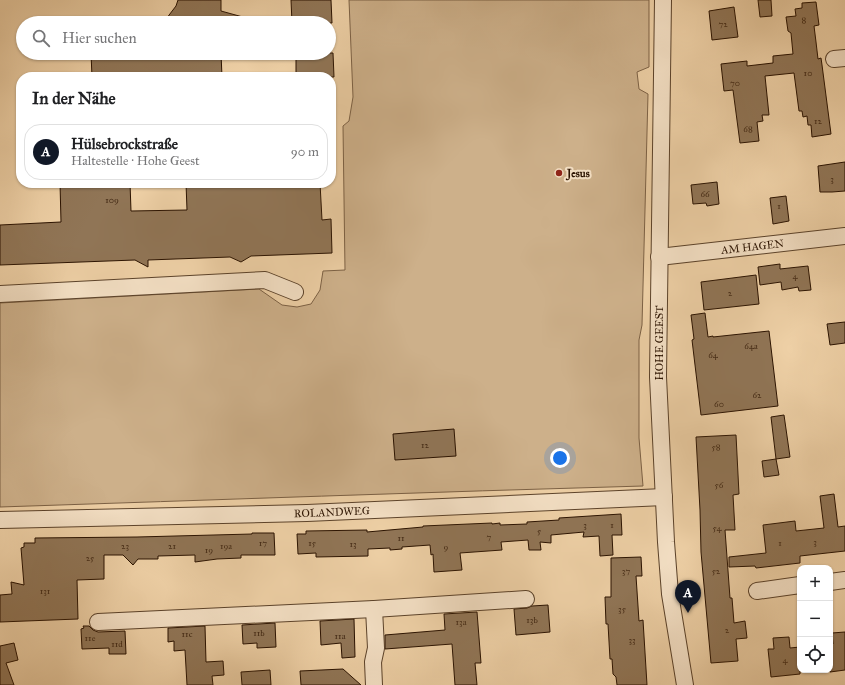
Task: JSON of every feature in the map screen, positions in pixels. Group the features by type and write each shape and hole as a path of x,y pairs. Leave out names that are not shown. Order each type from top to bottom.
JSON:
{"street":[{"name":"HOHE GEEST","path":"662,0 658,377 670,594 685,685"},
{"name":"AM HAGEN","path":"659,257 845,236"},
{"path":"0,294 265,280 295,292"},
{"name":"ROLANDWEG","path":"0,520 307,513 664,497"},
{"path":"833,582 845,580"},
{"path":"756,591 797,585"},
{"path":"98,622 374,609 526,599"},
{"path":"374,609 376,648 373,662 374,685"}],"shaded area":[{"path":"349,0 649,0 649,67 637,72 639,89 648,94 642,325 639,340 639,438 643,486 0,507 0,303 259,289 282,305 297,307 311,304 320,290 323,271 345,270 343,126 349,121 353,97"}],"building":[{"path":"178,0 221,0 221,11 239,16 168,16 176,6"},
{"path":"291,0 331,0 332,16 292,16"},
{"path":"758,0 771,0 772,16 760,17"},
{"path":"816,2 819,25 814,26 818,59 821,58 831,134 812,137 811,125 808,125 807,116 803,117 802,111 799,111 794,73 765,76 769,115 762,115 763,121 757,122 759,141 740,143 733,90 724,91 721,64 747,61 747,66 773,63 773,56 793,54 791,33 788,31 786,17 796,16 795,9 802,8 802,3"},
{"path":"734,7 738,37 712,40 709,11"},
{"path":"91,60 221,60 222,72 92,72"},
{"path":"296,60 333,60 334,72 296,72"},
{"path":"845,162 845,191 820,192 818,166"},
{"path":"717,182 719,204 707,206 706,203 693,204 691,185"},
{"path":"60,188 130,188 131,211 187,210 186,188 320,188 322,220 331,219 332,253 251,256 241,262 230,257 148,260 148,267 135,260 0,265 0,225 61,222"},
{"path":"786,196 789,221 773,224 770,198"},
{"path":"780,264 780,269 808,266 811,290 799,291 798,287 782,290 781,282 760,285 758,267"},
{"path":"756,275 759,304 704,310 701,282"},
{"path":"705,313 708,337 769,331 778,406 701,415 692,340 694,339 691,315"},
{"path":"845,322 845,343 830,345 827,324"},
{"path":"784,415 790,457 776,459 771,417"},
{"path":"454,429 456,456 395,460 393,434"},
{"path":"736,435 739,494 733,495 735,530 725,530 730,598 732,598 734,623 745,621 747,638 736,639 738,661 711,663 701,552 696,437"},
{"path":"776,459 779,475 764,477 762,461"},
{"path":"834,494 838,527 845,526 845,551 800,556 800,563 756,568 755,566 729,567 729,557 766,553 763,525 795,521 796,531 824,528 820,496"},
{"path":"621,514 622,535 612,535 613,555 600,556 599,536 583,537 584,532 551,535 551,543 540,542 541,550 529,550 528,540 501,542 502,550 460,553 462,570 434,572 433,554 431,555 430,545 402,547 402,549 390,550 390,548 368,549 368,556 316,557 316,553 298,554 297,534 306,534 306,531 367,530 367,532 423,526 492,523 500,523 500,525 527,524 527,522 559,520 559,518"},
{"path":"274,533 275,555 241,555 241,558 195,562 195,555 158,556 158,559 138,559 133,565 123,555 104,555 104,579 77,580 78,619 0,622 0,595 12,594 11,582 24,585 21,548 24,547 24,543 35,543 35,538 137,537"},
{"path":"641,557 642,576 636,576 639,621 643,620 647,685 617,685 616,677 613,674 612,659 610,659 608,624 606,624 605,597 611,597 611,558"},
{"path":"548,605 550,632 516,635 514,609"},
{"path":"477,612 481,663 475,663 477,685 455,685 452,644 385,649 385,635 445,630 444,614"},
{"path":"354,619 355,657 342,658 341,643 321,645 320,621"},
{"path":"275,623 276,647 257,648 257,643 243,644 242,625"},
{"path":"83,626 89,626 98,632 125,631 126,654 109,654 109,648 82,649 81,629 84,628"},
{"path":"205,626 206,662 223,661 224,675 212,676 213,685 187,685 185,650 174,651 174,641 168,642 168,628"},
{"path":"845,632 845,670 833,672 833,633"},
{"path":"789,637 790,648 797,647 797,673 800,674 771,677 768,649 774,649 773,638"},
{"path":"14,643 18,660 6,663 14,685 0,685 0,646"},
{"path":"343,669 361,685 301,685 300,671"},
{"path":"270,670 271,685 242,685 241,672"}],"place":[{"name":"Jesus","path":"559,173"},
{"name":"Hülsebrockstraße","path":"688,613"}]}
